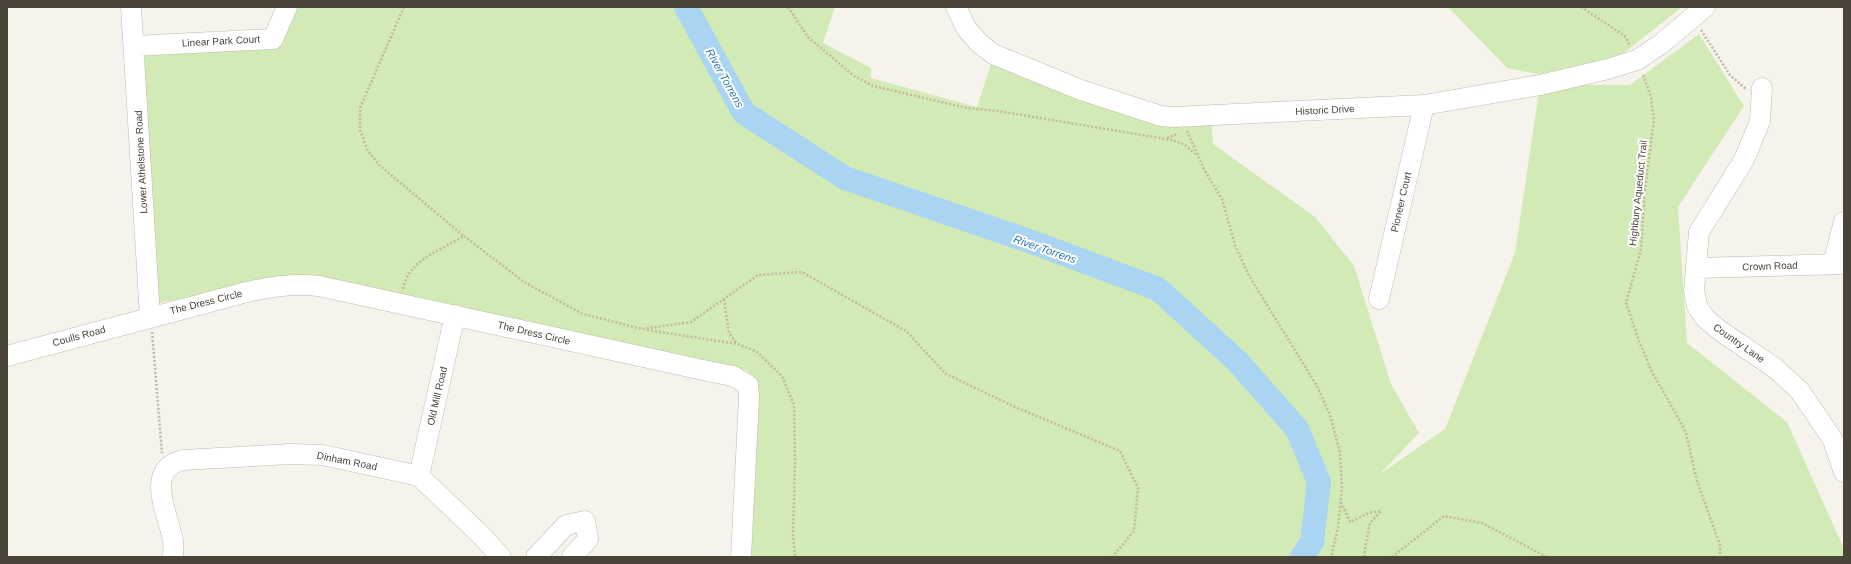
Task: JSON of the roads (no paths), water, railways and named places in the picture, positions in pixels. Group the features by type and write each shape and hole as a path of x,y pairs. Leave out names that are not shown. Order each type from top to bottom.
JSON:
{"street":[{"name":"Lower Athelstone Road","path":"131,7 151,324"},
{"name":"Linear Park Court","path":"134,46 273,39 287,7"},
{"name":"Historic Drive","path":"956,7 966,28 979,44 993,54 1081,90 1120,103 1161,116 1186,117 1424,106 1540,85 1608,70 1637,60 1661,44 1706,7"},
{"name":"Country Lane","path":"1754,89 1760,121 1744,160 1699,232 1694,290 1697,306 1705,318 1719,330 1775,368 1800,391 1833,440 1844,472"},
{"name":"Pioneer Court","path":"1378,299 1424,106"},
{"path":"1839,264 1844,222"},
{"name":"Crown Road","path":"1696,268 1839,264"},
{"name":"The Dress Circle","path":"151,324 271,286 296,284 319,286 733,376 742,380 748,385 749,397 741,557"},
{"name":"Old Mill Road","path":"419,476 455,316"},
{"name":"Coulls Road","path":"7,356 151,324"},
{"name":"Dinham Road","path":"173,557 173,541 162,506 161,482 164,471 172,462 183,460 291,454 323,455 419,476"},
{"path":"419,476 476,530 501,557"},
{"path":"536,557 566,525 585,522 588,539 572,557"}],"waterway":[{"name":"River Torrens","path":"686,7 744,113 845,178 1032,242 1158,289 1237,361 1297,429 1319,482 1312,542 1302,557"}]}
